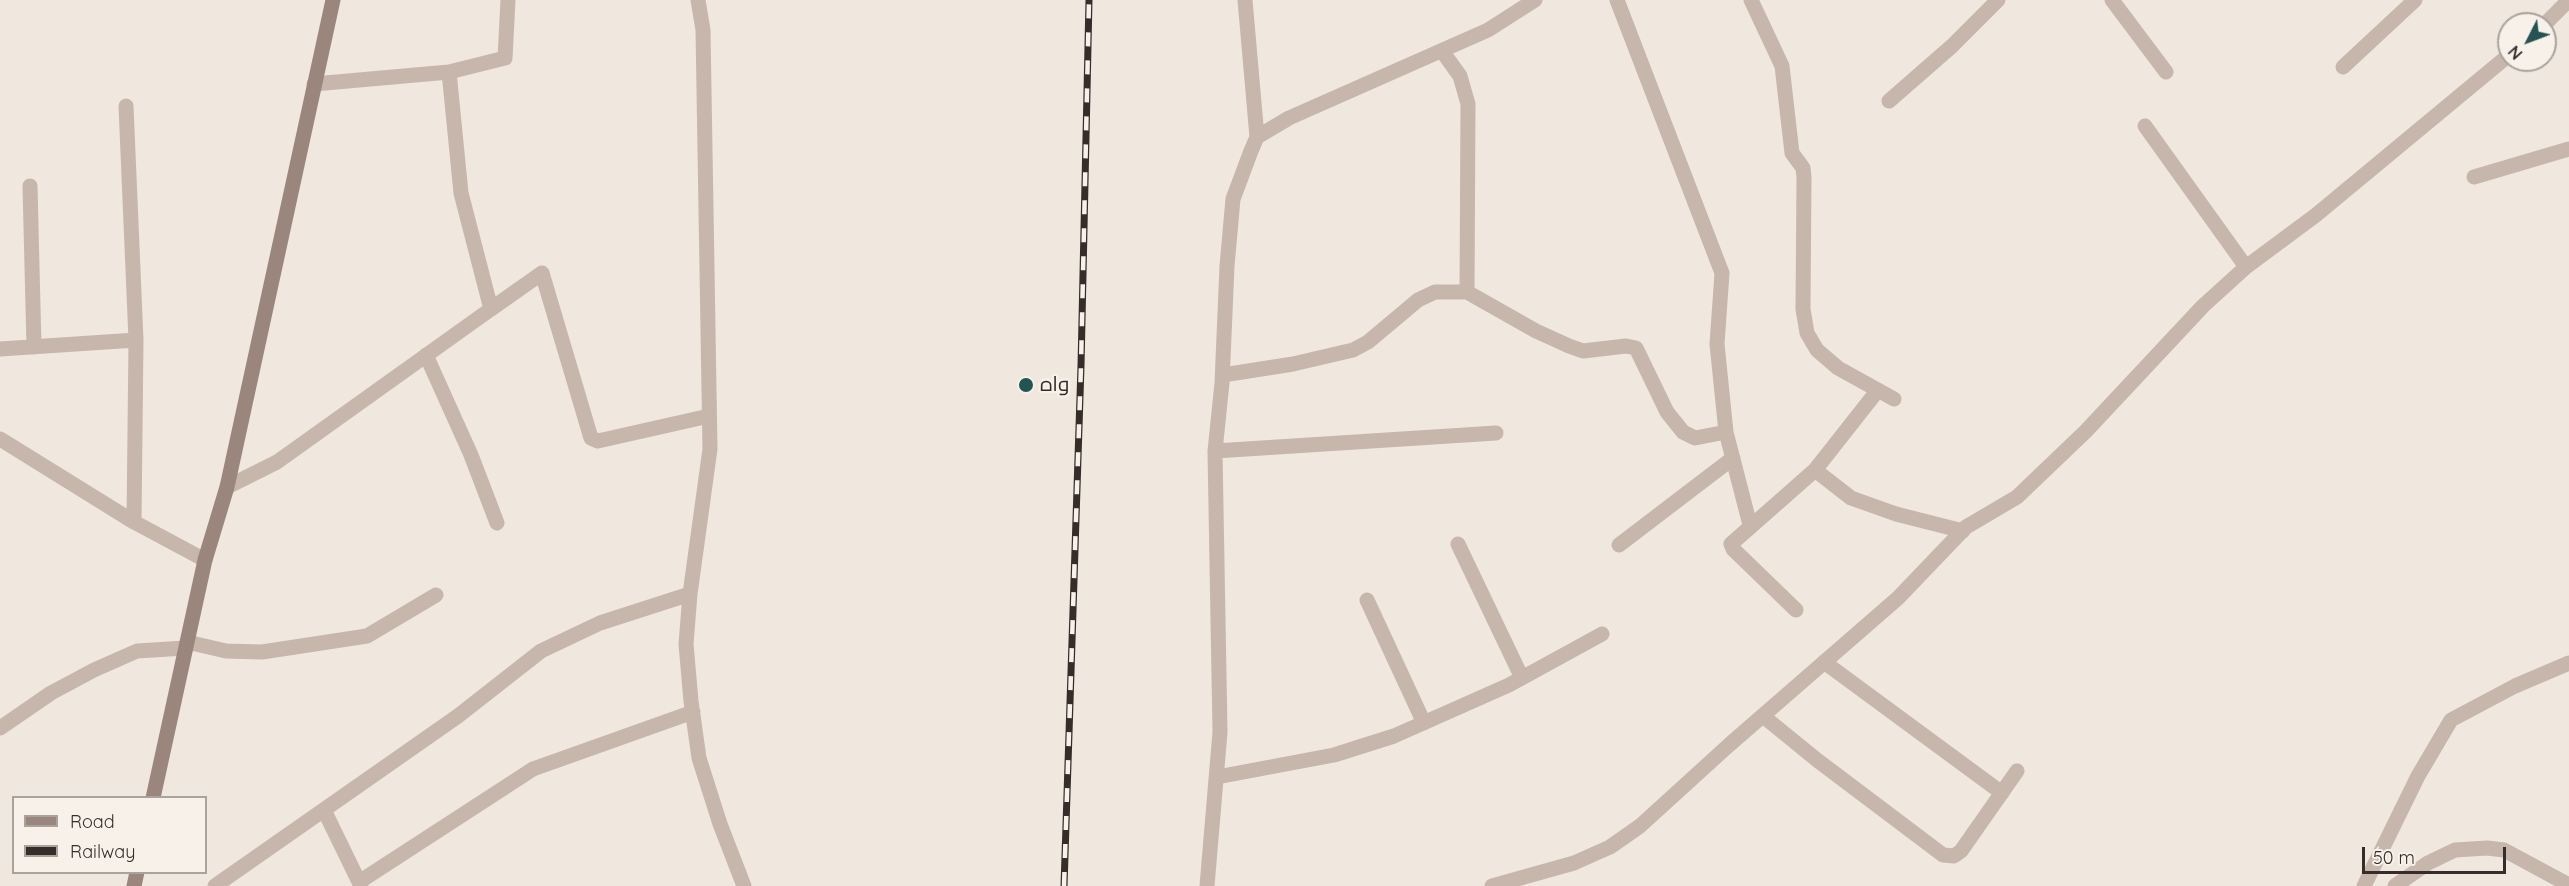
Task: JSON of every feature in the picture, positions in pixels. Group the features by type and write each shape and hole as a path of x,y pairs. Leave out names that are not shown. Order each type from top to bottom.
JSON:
{"main road":[{"path":"153,796 205,560 227,487 333,0"}],"street":[{"path":"314,84 448,72 505,58 508,0"},
{"path":"698,0 703,30 710,449 690,594 686,644 699,758 720,824 744,886"},
{"path":"1207,886 1220,732 1215,452 1222,375 1227,266 1233,199 1257,137 1245,0"},
{"path":"1257,137 1289,118 1488,30 1535,0"},
{"path":"1617,0 1722,273 1717,344 1726,432 1750,525"},
{"path":"1751,0 1782,66 1792,153 1803,168 1803,309 1807,333 1817,350 1838,368 1893,399"},
{"path":"1889,101 1952,46 1998,0"},
{"path":"2112,0 2166,72"},
{"path":"2343,67 2415,0"},
{"path":"2557,12 2569,0"},
{"path":"1442,51 1460,76 1468,104 1467,292"},
{"path":"1492,886 1574,863 1610,847 1640,826 1898,598 1963,531 2017,497 2086,432 2203,306 2246,267 2316,215 2497,65"},
{"path":"448,72 461,193 491,309"},
{"path":"126,106 136,340 134,522"},
{"path":"2145,126 2246,267"},
{"path":"2474,177 2569,149"},
{"path":"30,186 34,347"},
{"path":"227,487 277,462 542,273 591,438 598,441 709,416"},
{"path":"1222,375 1293,364 1353,350 1368,342 1418,300 1435,292 1467,292 1536,331 1583,351 1626,346 1636,348 1667,412 1683,432 1695,438 1726,432"},
{"path":"0,349 136,340"},
{"path":"426,355 471,455 497,523"},
{"path":"1796,610 1733,549 1731,543 1815,470 1878,390"},
{"path":"1215,452 1496,433"},
{"path":"0,439 134,522 205,560"},
{"path":"1619,545 1733,458"},
{"path":"1815,470 1851,498 1896,514 1963,531"},
{"path":"1458,544 1522,678"},
{"path":"215,886 458,716 541,651 600,623 690,594"},
{"path":"0,728 51,693 137,651 186,645 226,651 262,652 367,636 436,595"},
{"path":"1367,600 1424,723"},
{"path":"1217,777 1334,755 1394,736 1522,678 1602,634"},
{"path":"1824,662 2002,793"},
{"path":"2364,886 2418,776 2451,720 2514,686 2569,663"},
{"path":"324,810 360,884 533,769 693,712"},
{"path":"1762,716 1943,855 1954,856 1961,851 2017,771"},
{"path":"2395,886 2428,863 2455,850 2487,848 2504,850 2569,885"}],"railway":[{"path":"1064,886 1081,366 1089,0"}],"place":[{"name":"واہ","path":"1026,385"}]}
